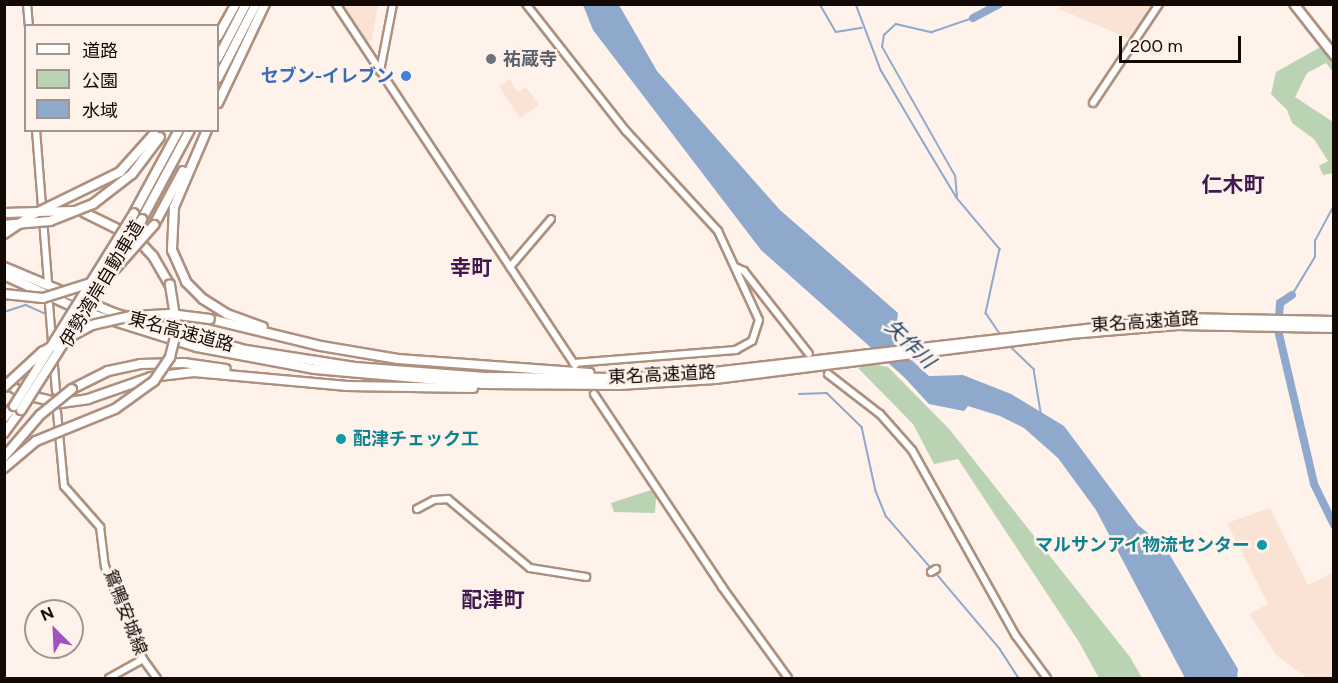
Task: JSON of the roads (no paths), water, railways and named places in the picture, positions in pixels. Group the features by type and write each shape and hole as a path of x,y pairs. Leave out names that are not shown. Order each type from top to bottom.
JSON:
{"highway":[{"path":"219,34 236,4"},
{"path":"219,56 246,4"},
{"path":"219,76 256,4"},
{"path":"219,100 264,4"},
{"path":"1294,4 1334,55"},
{"path":"1301,4 1334,46"},
{"path":"4,234 34,214 120,172 154,132"},
{"path":"4,225 50,221 93,204 132,174 163,132"},
{"path":"4,294 30,299 72,291 103,278 122,264 154,225 204,132"},
{"path":"204,132 172,219 172,250 186,282 203,299 227,314 352,352"},
{"name":"伊勢湾岸自動車道","path":"4,432 183,133"},
{"name":"伊勢湾岸自動車道","path":"4,418 17,408 142,219 183,133"},
{"path":"4,213 49,209 85,213 136,238 153,256 170,285 177,329 170,357 154,381 116,409 36,441 4,468"},
{"name":"東名高速道路","path":"4,267 54,290 157,327 316,365"},
{"name":"東名高速道路","path":"4,275 85,312 154,335 244,357 392,374 563,386 716,380 1068,331 1241,320 1334,321"},
{"path":"4,387 57,341 92,326 130,316 170,314 210,319 352,352 398,359 528,371 677,375"},
{"name":"東名高速道路","path":"1293,322 1334,328"},
{"name":"東名高速道路","path":"392,374 553,378 677,375 845,362"},
{"path":"4,457 40,415 72,389 108,371 154,363 201,365 300,381"},
{"path":"4,382 26,395 61,403 174,374 210,372 391,388 563,386"}],"street":[{"path":"27,4 29,24"},
{"path":"336,4 576,365 723,353 747,345 755,338 759,320 718,231 626,131 526,4"},
{"path":"380,71 393,4"},
{"path":"1092,103 1159,4"},
{"path":"36,132 48,282"},
{"path":"510,267 551,219"},
{"path":"735,267 744,271 809,354"},
{"path":"49,304 56,391"},
{"path":"828,374 880,414 912,450 1016,636 1047,678"},
{"path":"594,394 722,587 788,678"},
{"name":"鴛鴨安城線","path":"57,412 64,486 100,527 105,566 143,659 157,678"},
{"path":"417,509 434,500 448,499 530,568 586,578"},
{"path":"110,678 143,659"}],"water":[{"path":"583,5 619,5 657,71 780,210 898,313 894,344 929,376 963,375 1011,394 1064,426 1138,525 1165,547 1238,669 1237,678 1185,678 1096,510 1058,458 1024,428 1000,416 968,406 964,411 929,404 904,377 761,250 593,30"}],"waterway":[{"path":"820,4 836,32 862,28"},
{"path":"856,4 881,70 957,198 1000,249 986,313 1000,334"},
{"path":"973,18 999,4"},
{"path":"957,197 955,176 882,47 884,35 896,24 932,32 973,18"},
{"path":"1292,295 1315,257 1315,241 1332,209"},
{"path":"1292,295 1280,303 1278,330 1314,484 1334,525"},
{"path":"4,312 26,305 44,313"},
{"path":"1009,345 1034,369 1041,412"},
{"path":"799,394 827,393 862,427 876,491 886,516 931,568"},
{"path":"935,572 1000,649 1019,678"}],"place":[{"name":"祐蔵寺","path":"491,59"},
{"name":"セブン-イレブン","path":"406,76"},
{"name":"配津チェック工","path":"341,439"},
{"name":"マルサンアイ物流センター","path":"1262,545"}],"district":[{"name":"仁木町","path":"1233,185"},
{"name":"幸町","path":"471,268"},
{"name":"配津町","path":"493,600"}],"water label":[{"name":"矢作川","path":"910,344"}]}
